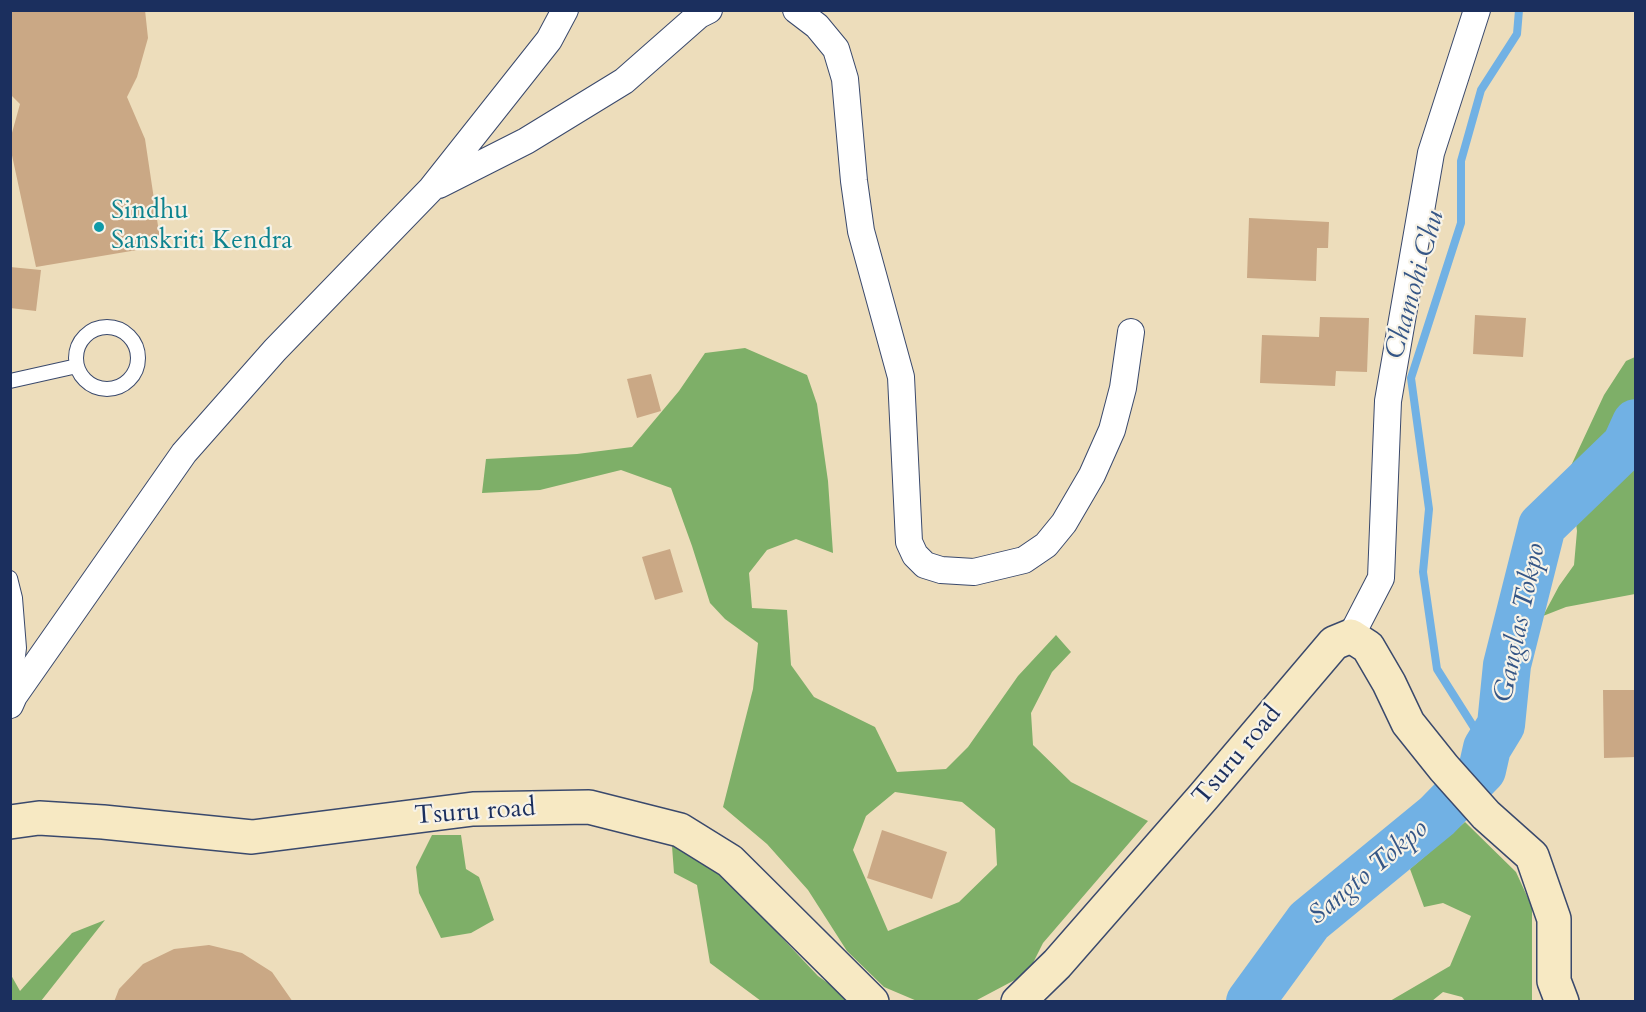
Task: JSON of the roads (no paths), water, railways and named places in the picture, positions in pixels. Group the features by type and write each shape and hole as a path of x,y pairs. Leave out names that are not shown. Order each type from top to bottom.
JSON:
{"main road":[{"path":"1352,636 1368,648 1389,683 1408,723 1444,768 1485,815 1532,856 1554,919 1554,981 1562,1002"},
{"name":"Tsuru road","path":"1018,1002 1057,964 1334,643 1352,636"},
{"name":"Tsuru road","path":"10,822 39,818 252,837 473,809 589,807 680,830 730,861 872,1002"}],"street":[{"path":"12,700 184,453 275,350 431,189 549,40 566,10"},
{"path":"431,189 526,141 624,81 699,15 709,10"},
{"path":"796,10 817,26 836,49 845,79 861,231 901,377 909,542 915,555 925,565 940,570 974,572 1024,560 1046,545 1064,523 1092,476 1112,430 1122,388 1131,332"},
{"path":"1352,636 1381,578 1388,401 1431,153 1477,10"}],"lane":[{"path":"106,326 120,329 131,337 138,349 138,364 133,376 122,386 115,388 95,387 84,378 77,366 76,352 81,339 92,330 106,326"},
{"path":"10,381 77,366"},
{"path":"10,578 15,598 19,648 12,700"}],"waterway":[{"name":"Chamohi Chu","path":"1487,748 1437,669 1423,572 1429,509 1411,378 1461,223 1461,161 1481,90 1517,34 1519,10"},
{"name":"Ganglas Tokpo","path":"1250,1002 1309,921 1437,816 1482,770 1487,748 1501,725 1507,665 1542,526 1626,445 1636,423"}],"place":[{"name":"Sindhu Sanskriti Kendra","path":"99,227"}],"water label":[{"name":"Sangto Tokpo","path":"1369,873"}]}
